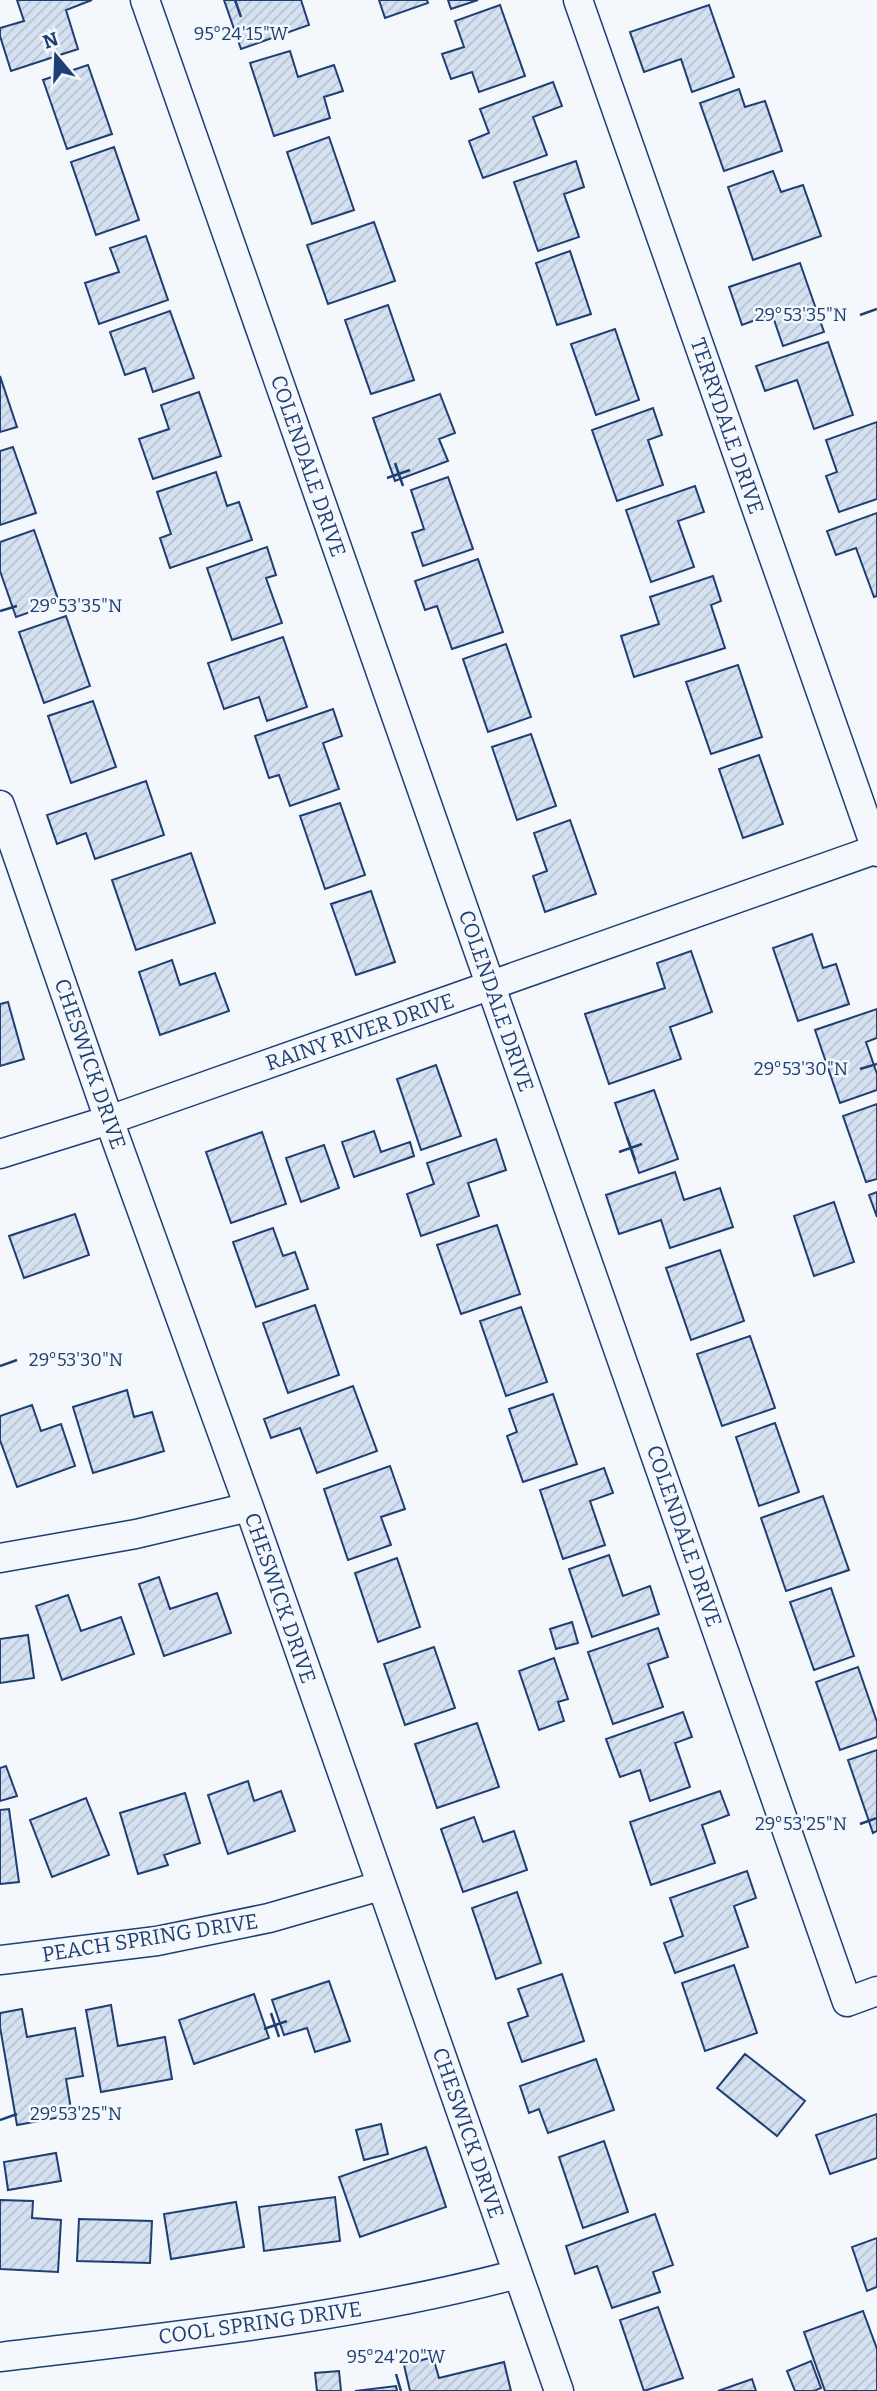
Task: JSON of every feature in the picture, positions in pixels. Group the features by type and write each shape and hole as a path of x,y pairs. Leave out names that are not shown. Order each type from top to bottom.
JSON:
{"street":[{"name":"COLENDALE DRIVE","path":"145,0 847,2002 877,1991"},
{"name":"TERRYDALE DRIVE","path":"578,0 877,851"},
{"name":"CHESWICK DRIVE","path":"0,805 559,2391"},
{"name":"RAINY RIVER DRIVE","path":"0,1154 109,1120 877,851"},
{"path":"0,1558 136,1534 249,1507"},
{"name":"PEACH SPRING DRIVE","path":"0,1960 157,1941 269,1919 380,1886"},
{"name":"COOL SPRING DRIVE","path":"0,2357 360,2310 518,2274"}],"building":[{"path":"17,0 92,0 66,10 78,49 11,71 0,28 24,21"},
{"path":"224,0 301,0 309,25 241,49"},
{"path":"379,0 427,0 428,3 385,18"},
{"path":"448,0 478,0 451,9"},
{"path":"500,5 525,76 479,92 472,72 451,79 442,54 464,47 455,21"},
{"path":"709,5 734,77 692,92 681,59 644,72 630,32"},
{"path":"290,51 298,77 334,65 343,91 324,97 330,118 274,136 250,63"},
{"path":"88,65 112,134 67,149 43,80"},
{"path":"553,82 562,106 533,117 547,155 483,178 469,141 489,133 480,109"},
{"path":"739,89 745,107 765,101 782,151 724,171 700,103"},
{"path":"329,137 354,210 312,224 287,152"},
{"path":"114,147 139,220 96,235 71,162"},
{"path":"576,161 584,187 564,194 579,237 538,251 514,182"},
{"path":"773,171 781,192 803,185 821,236 753,260 728,187"},
{"path":"374,222 395,281 328,304 307,245"},
{"path":"146,236 168,300 99,324 85,283 119,272 110,248"},
{"path":"570,251 591,314 557,325 536,263"},
{"path":"800,263 824,332 783,346 772,314 742,325 729,287"},
{"path":"388,305 414,380 371,394 345,320"},
{"path":"170,311 194,378 153,392 145,368 125,375 110,332"},
{"path":"615,329 639,400 596,415 571,344"},
{"path":"828,342 853,415 814,429 797,380 765,391 756,366"},
{"path":"0,376 17,427 0,432"},
{"path":"199,392 221,456 153,479 139,439 169,429 161,405"},
{"path":"440,394 455,433 439,439 448,461 395,481 373,418"},
{"path":"653,408 662,435 648,440 663,485 617,501 592,430"},
{"path":"877,422 877,499 839,512 826,476 837,472 826,440"},
{"path":"13,447 36,513 0,525 0,451"},
{"path":"216,472 227,506 239,502 252,540 170,568 160,538 171,534 157,492"},
{"path":"448,477 473,549 423,566 412,533 424,529 411,490"},
{"path":"695,486 704,512 678,521 694,567 651,582 626,510"},
{"path":"877,513 877,596 874,597 856,548 836,555 827,531"},
{"path":"34,530 59,602 16,617 0,571 0,542"},
{"path":"267,547 276,575 266,578 282,623 232,640 207,568"},
{"path":"478,559 503,632 452,649 437,606 425,610 415,581"},
{"path":"713,576 721,601 711,605 725,648 634,677 621,636 659,624 650,597"},
{"path":"66,616 90,686 44,703 19,632"},
{"path":"283,637 307,707 267,721 259,697 224,709 208,663"},
{"path":"506,644 531,717 488,732 463,659"},
{"path":"738,665 762,737 711,754 686,682"},
{"path":"93,701 116,767 71,783 48,716"},
{"path":"333,709 342,736 323,743 339,789 290,806 279,775 269,778 255,736"},
{"path":"531,734 556,806 517,820 492,747"},
{"path":"759,755 783,824 743,838 719,769"},
{"path":"146,781 164,835 95,859 86,833 57,844 47,815"},
{"path":"340,803 365,875 325,889 300,816"},
{"path":"570,820 596,894 545,912 533,876 547,871 534,833"},
{"path":"191,853 215,923 136,950 112,880"},
{"path":"371,891 395,962 356,975 331,904"},
{"path":"812,934 823,968 836,964 849,1004 798,1021 773,948"},
{"path":"691,951 712,1012 670,1027 681,1059 609,1084 585,1014 665,988 657,963"},
{"path":"172,960 180,985 215,973 229,1011 160,1035 139,972"},
{"path":"8,1002 24,1059 0,1066 0,1004"},
{"path":"877,1009 877,1038 866,1042 877,1074 877,1090 840,1103 815,1030"},
{"path":"436,1065 461,1136 421,1150 397,1079"},
{"path":"654,1090 678,1159 639,1173 615,1103"},
{"path":"877,1104 877,1179 866,1182 843,1116"},
{"path":"374,1131 381,1152 410,1142 414,1156 354,1177 342,1142"},
{"path":"262,1132 286,1204 231,1223 206,1152"},
{"path":"496,1139 506,1170 468,1183 479,1216 421,1236 407,1194 434,1184 427,1163"},
{"path":"324,1145 339,1188 301,1202 286,1158"},
{"path":"675,1172 684,1200 720,1188 733,1227 670,1248 661,1220 619,1234 606,1195"},
{"path":"877,1192 877,1217 869,1195"},
{"path":"834,1202 854,1262 814,1276 794,1216"},
{"path":"75,1214 89,1255 24,1278 9,1236"},
{"path":"497,1225 520,1294 461,1314 437,1245"},
{"path":"273,1228 283,1256 295,1252 308,1289 256,1307 233,1242"},
{"path":"720,1250 744,1321 691,1340 666,1268"},
{"path":"315,1305 339,1375 288,1393 263,1323"},
{"path":"521,1307 547,1382 506,1396 480,1321"},
{"path":"750,1336 775,1408 722,1426 697,1354"},
{"path":"353,1386 377,1451 317,1473 300,1428 271,1438 264,1419"},
{"path":"127,1390 134,1417 152,1412 164,1451 93,1473 73,1407"},
{"path":"553,1394 577,1464 523,1482 507,1436 517,1432 509,1409"},
{"path":"32,1405 41,1431 61,1424 75,1466 17,1487 0,1440 0,1416"},
{"path":"775,1423 799,1492 759,1506 736,1437"},
{"path":"390,1466 405,1509 381,1517 391,1545 348,1560 324,1489"},
{"path":"604,1468 613,1493 590,1501 605,1545 563,1559 540,1490"},
{"path":"823,1496 849,1570 786,1591 761,1518"},
{"path":"609,1555 623,1596 650,1586 659,1614 592,1637 569,1569"},
{"path":"397,1558 420,1627 378,1642 355,1573"},
{"path":"159,1577 170,1609 217,1593 231,1633 164,1656 139,1584"},
{"path":"831,1588 854,1656 814,1670 790,1602"},
{"path":"68,1595 81,1631 121,1617 134,1654 62,1680 36,1606"},
{"path":"572,1622 578,1643 556,1649 550,1629"},
{"path":"658,1628 668,1657 648,1664 663,1707 613,1724 588,1652"},
{"path":"28,1635 34,1678 0,1683 0,1639"},
{"path":"434,1647 455,1708 405,1725 384,1664"},
{"path":"554,1658 568,1699 558,1702 564,1721 539,1730 519,1671"},
{"path":"858,1667 877,1722 877,1737 840,1750 816,1682"},
{"path":"683,1712 692,1737 675,1743 690,1787 650,1801 640,1770 620,1777 606,1739"},
{"path":"477,1723 499,1787 437,1808 415,1744"},
{"path":"877,1750 877,1831 873,1833 848,1760"},
{"path":"6,1766 17,1796 0,1801 0,1768"},
{"path":"248,1781 254,1801 281,1791 295,1831 228,1854 208,1795"},
{"path":"720,1791 729,1815 702,1825 715,1863 651,1885 630,1822"},
{"path":"185,1793 200,1843 164,1855 168,1865 138,1874 120,1813"},
{"path":"86,1798 109,1855 52,1877 30,1820"},
{"path":"9,1809 19,1882 0,1884 0,1810"},
{"path":"474,1817 483,1842 514,1831 527,1870 463,1892 441,1829"},
{"path":"747,1871 756,1898 734,1906 748,1947 675,1973 664,1943 683,1936 670,1898"},
{"path":"517,1892 541,1963 496,1979 472,1908"},
{"path":"734,1965 757,2033 705,2051 682,1983"},
{"path":"562,1974 584,2041 522,2062 508,2023 528,2016 518,1989"},
{"path":"329,1981 350,2041 315,2052 307,2028 284,2035 272,2000"},
{"path":"254,1994 269,2038 194,2064 179,2020"},
{"path":"111,2005 118,2046 165,2037 172,2079 101,2092 86,2010"},
{"path":"22,2009 27,2037 75,2028 83,2076 66,2079 72,2115 17,2125 0,2027 0,2013"},
{"path":"745,2054 805,2101 777,2136 717,2088"},
{"path":"596,2059 614,2110 548,2133 539,2109 529,2113 520,2086"},
{"path":"877,2114 877,2158 830,2174 816,2135"},
{"path":"381,2124 388,2154 364,2160 356,2130"},
{"path":"604,2141 628,2212 583,2228 559,2157"},
{"path":"426,2147 446,2207 360,2237 339,2177"},
{"path":"56,2153 61,2181 8,2190 4,2162"},
{"path":"335,2197 340,2241 264,2251 259,2207"},
{"path":"0,2200 33,2201 32,2218 61,2220 58,2272 0,2269"},
{"path":"236,2202 244,2247 171,2259 164,2214"},
{"path":"655,2214 673,2265 653,2272 660,2292 612,2308 597,2266 575,2274 566,2246"},
{"path":"79,2219 152,2221 150,2263 77,2261"},
{"path":"877,2238 877,2287 867,2291 852,2247"},
{"path":"658,2307 683,2378 644,2391 620,2320"},
{"path":"863,2311 877,2349 877,2391 825,2391 804,2332"},
{"path":"433,2357 439,2378 504,2362 511,2391 410,2391 404,2365"},
{"path":"811,2361 821,2388 814,2391 795,2391 787,2371"},
{"path":"339,2371 341,2391 317,2391 315,2373"},
{"path":"752,2379 756,2391 718,2391"},
{"path":"396,2386 397,2391 355,2391"}]}
